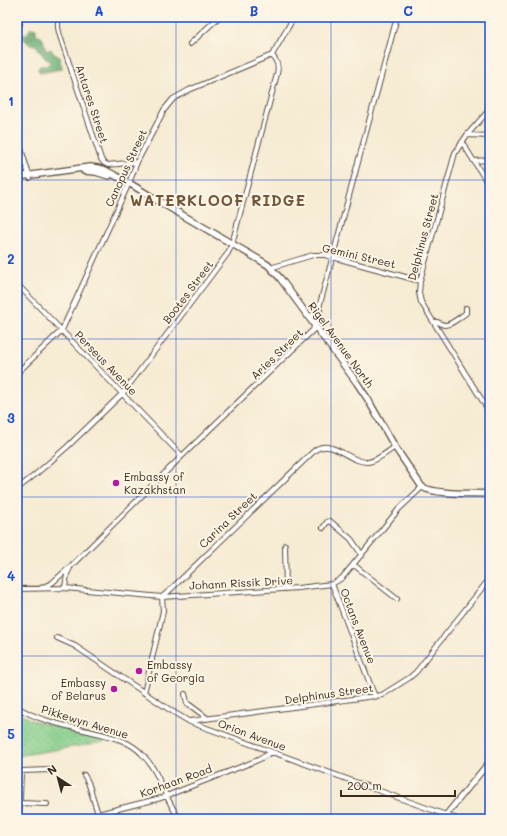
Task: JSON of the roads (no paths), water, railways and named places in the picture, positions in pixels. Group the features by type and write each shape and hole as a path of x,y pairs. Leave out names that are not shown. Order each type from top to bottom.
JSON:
{"main road":[{"name":"Rigel Avenue North","path":"17,179 80,171 90,171 107,175 128,184 160,202 258,259 270,268 280,278 367,398 395,447 422,487"},
{"path":"307,315 314,317 319,311"},
{"path":"422,487 440,492 490,494"}],"street":[{"path":"17,30 20,24 18,17"},
{"name":"Antares Street","path":"58,17 60,36 101,159 108,165 137,162"},
{"path":"190,44 219,17"},
{"path":"272,55 294,17"},
{"name":"Aries Street","path":"41,588 52,583 71,566 182,456 310,334 315,326 397,17"},
{"name":"Canopus Street","path":"17,373 62,330 137,162 164,110 174,99 189,90 272,55"},
{"name":"Bootes Street","path":"17,489 67,447 123,393 223,261 232,244 277,74 277,62 272,55"},
{"name":"Delphinus Street","path":"490,109 467,135 452,159 420,281 419,293 421,302 490,413"},
{"path":"467,135 490,136"},
{"path":"17,136 30,177"},
{"path":"462,142 490,187"},
{"path":"474,161 490,160"},
{"name":"Gemini Street","path":"270,268 313,255 325,255 420,281"},
{"name":"Perseus Avenue","path":"17,284 182,456"},
{"path":"434,322 444,325 450,323 466,313 466,308"},
{"name":"Carina Street","path":"162,596 170,591 318,447 329,447 360,460 369,462 395,447"},
{"path":"332,584 342,578 398,509 422,487"},
{"path":"323,528 327,522 330,522 351,538 362,554"},
{"path":"285,545 286,589"},
{"path":"354,565 397,599"},
{"name":"Aries Street","path":"65,588 67,574 71,566"},
{"name":"Delphinus Street","path":"190,722 375,697 386,693 413,675 490,578"},
{"name":"Johann Rissik Drive","path":"17,589 65,588 162,596 286,589 332,584"},
{"name":"Octans Avenue","path":"332,584 375,697"},
{"path":"144,693 163,611 162,596"},
{"name":"Orion Avenue","path":"57,638 75,646 190,722 445,817 457,819"},
{"path":"185,694 187,704 207,719"},
{"name":"Pikkewyn Avenue","path":"17,707 37,717 112,737 133,746 149,763 170,806 180,819"},
{"name":"Korhaan Road","path":"83,819 166,796 258,760 272,752"},
{"path":"445,817 490,761"},
{"path":"19,819 18,810 20,803 18,777 20,772 23,770 51,770"},
{"path":"84,774 98,814"},
{"path":"20,803 47,804"}],"place":[{"name":"Embassy of Kazakhstan","path":"116,483"},
{"name":"Embassy of Georgia","path":"139,671"},
{"name":"Embassy of Belarus","path":"114,689"}],"district":[{"name":"WATERKLOOF RIDGE","path":"218,201"}]}
